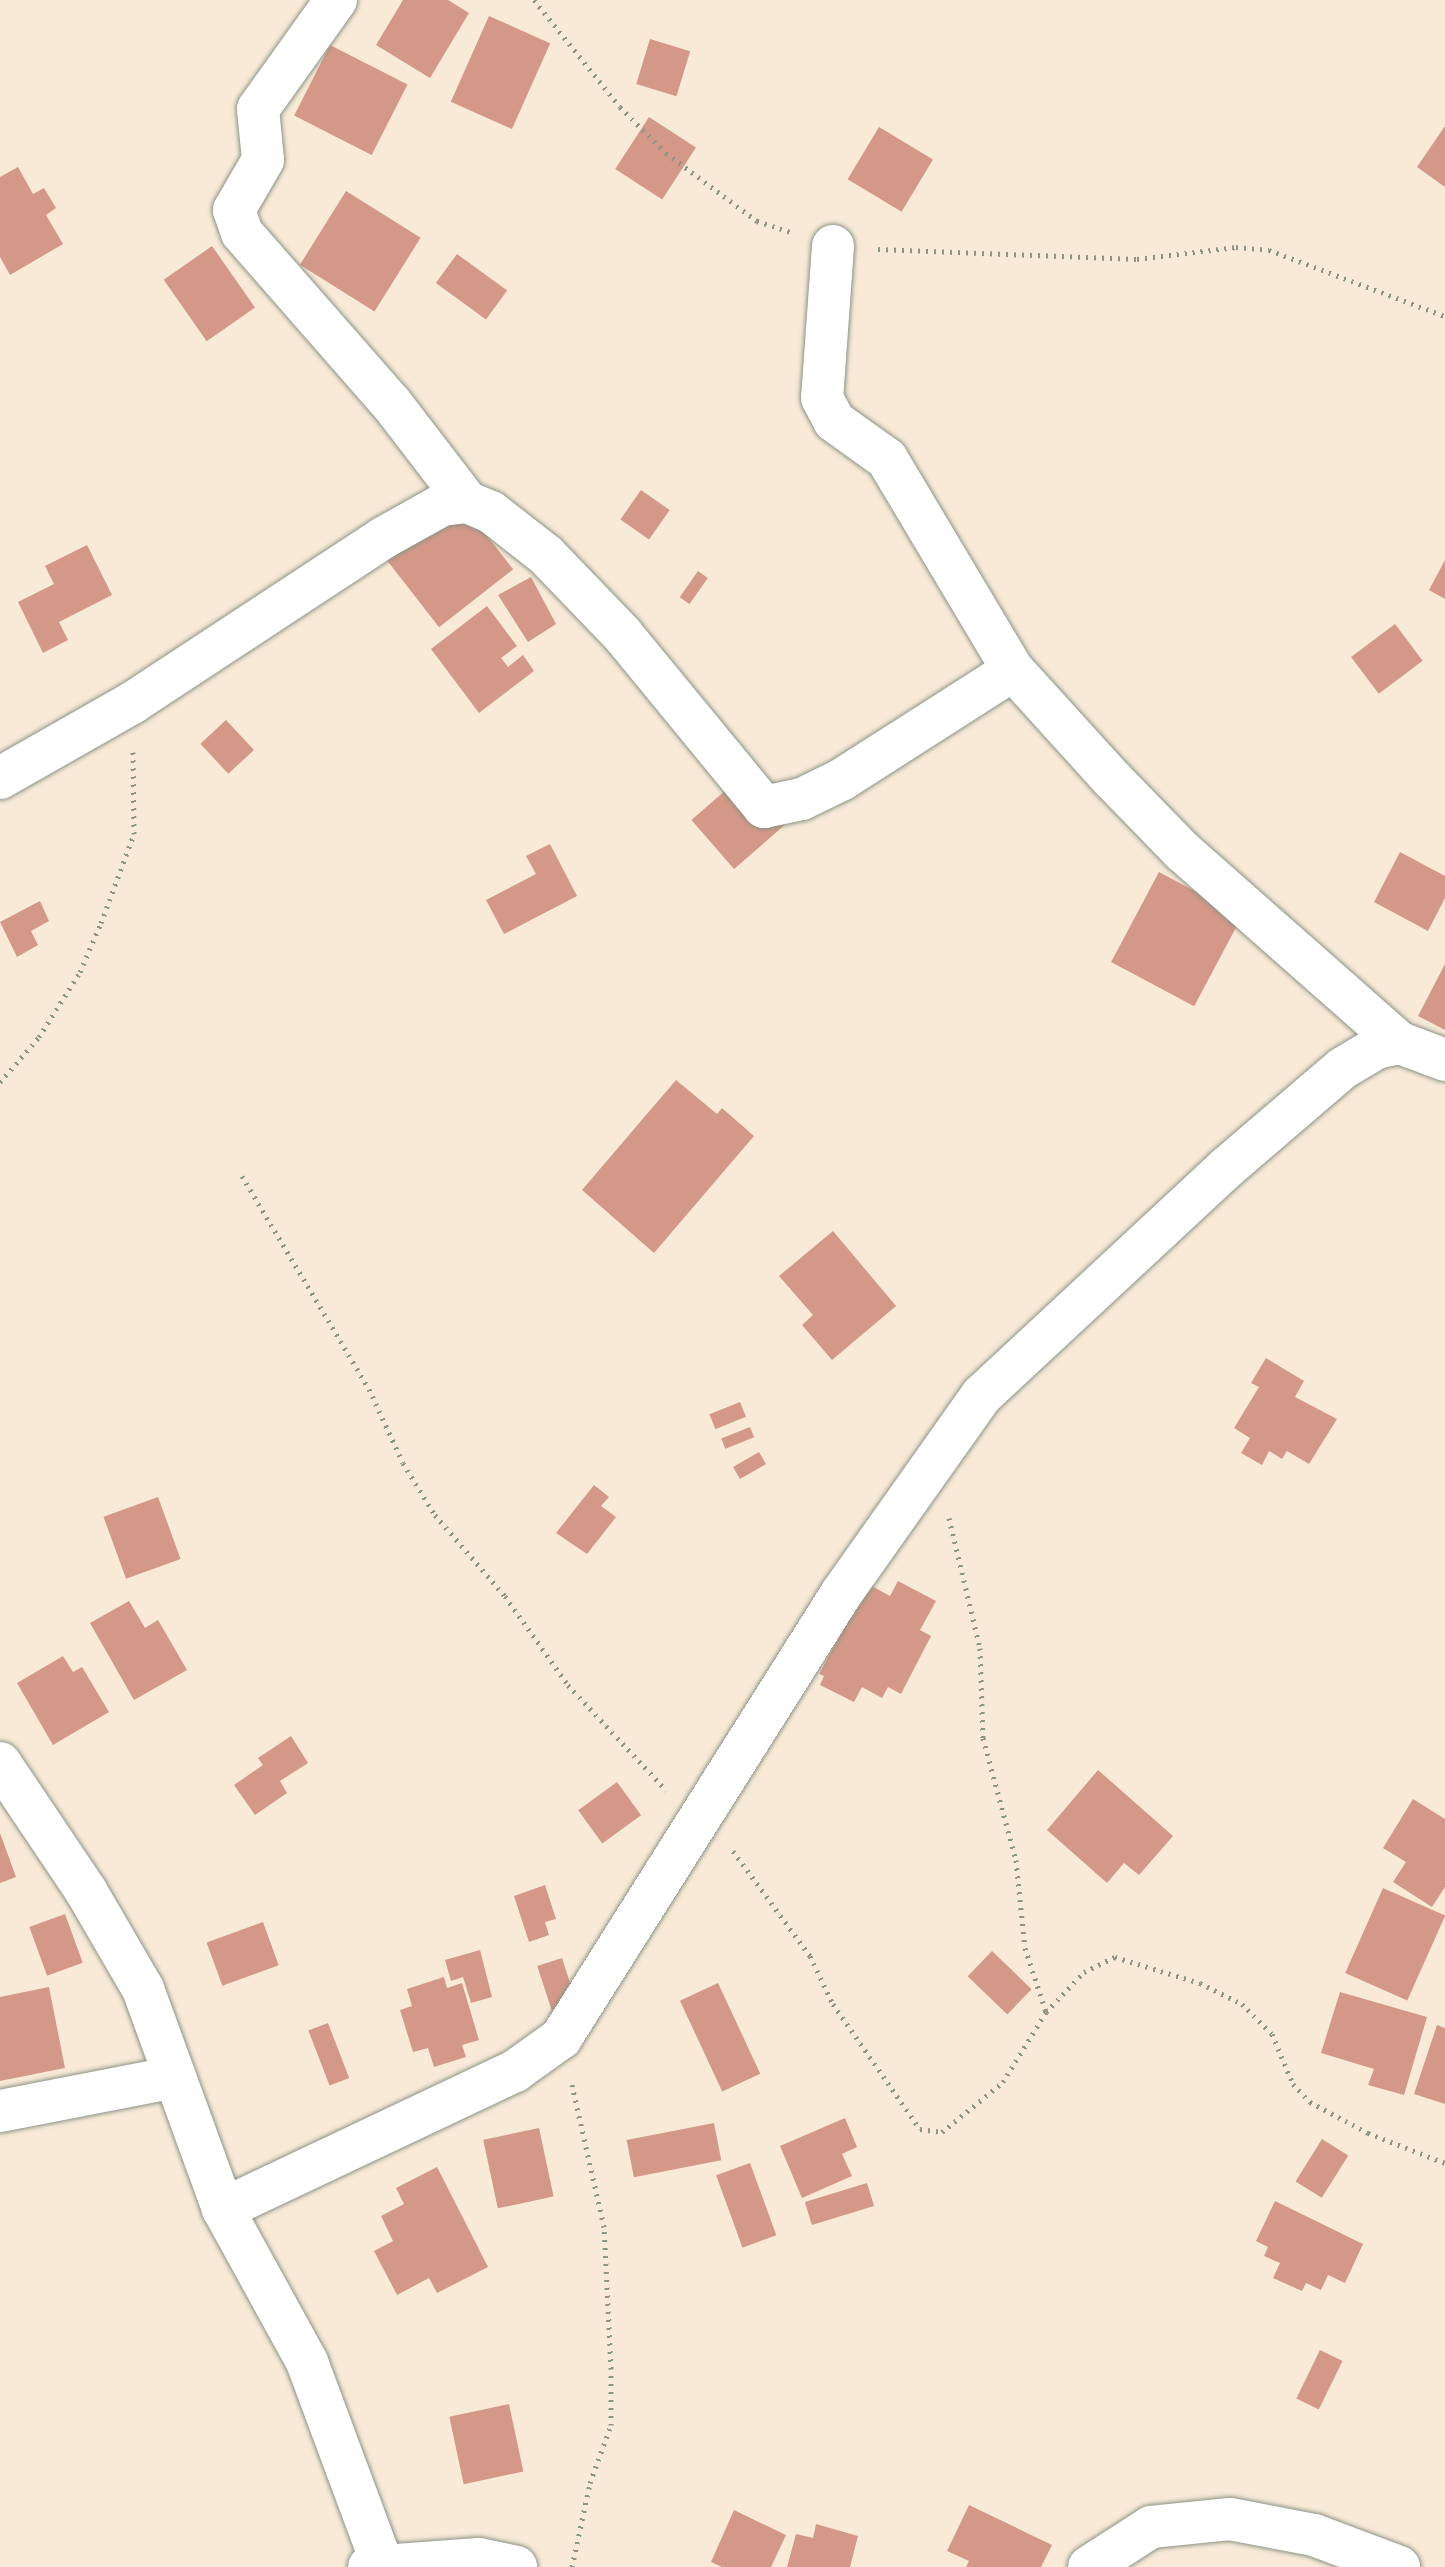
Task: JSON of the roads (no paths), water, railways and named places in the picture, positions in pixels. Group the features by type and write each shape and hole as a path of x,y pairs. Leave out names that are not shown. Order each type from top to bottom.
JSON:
{"street":[{"path":"336,0 258,109 263,160 234,210 242,233 391,403 467,502"},
{"path":"833,246 822,398 834,421 887,459 1013,670 1182,851 1400,1043 1445,1060"},
{"path":"0,778 132,703 383,538 442,505 467,502 491,512 546,555 622,634 764,807 802,799 841,780 1013,670"},
{"path":"223,2209 515,2071 561,2038 841,1594 982,1395 1225,1169 1343,1068 1376,1048 1400,1043"},
{"path":"0,1763 86,1891 143,1989 223,2209 307,2362 376,2565 479,2559 516,2567"},
{"path":"0,2111 175,2077"},
{"path":"1089,2567 1151,2527 1230,2519 1314,2535 1399,2567"}]}
